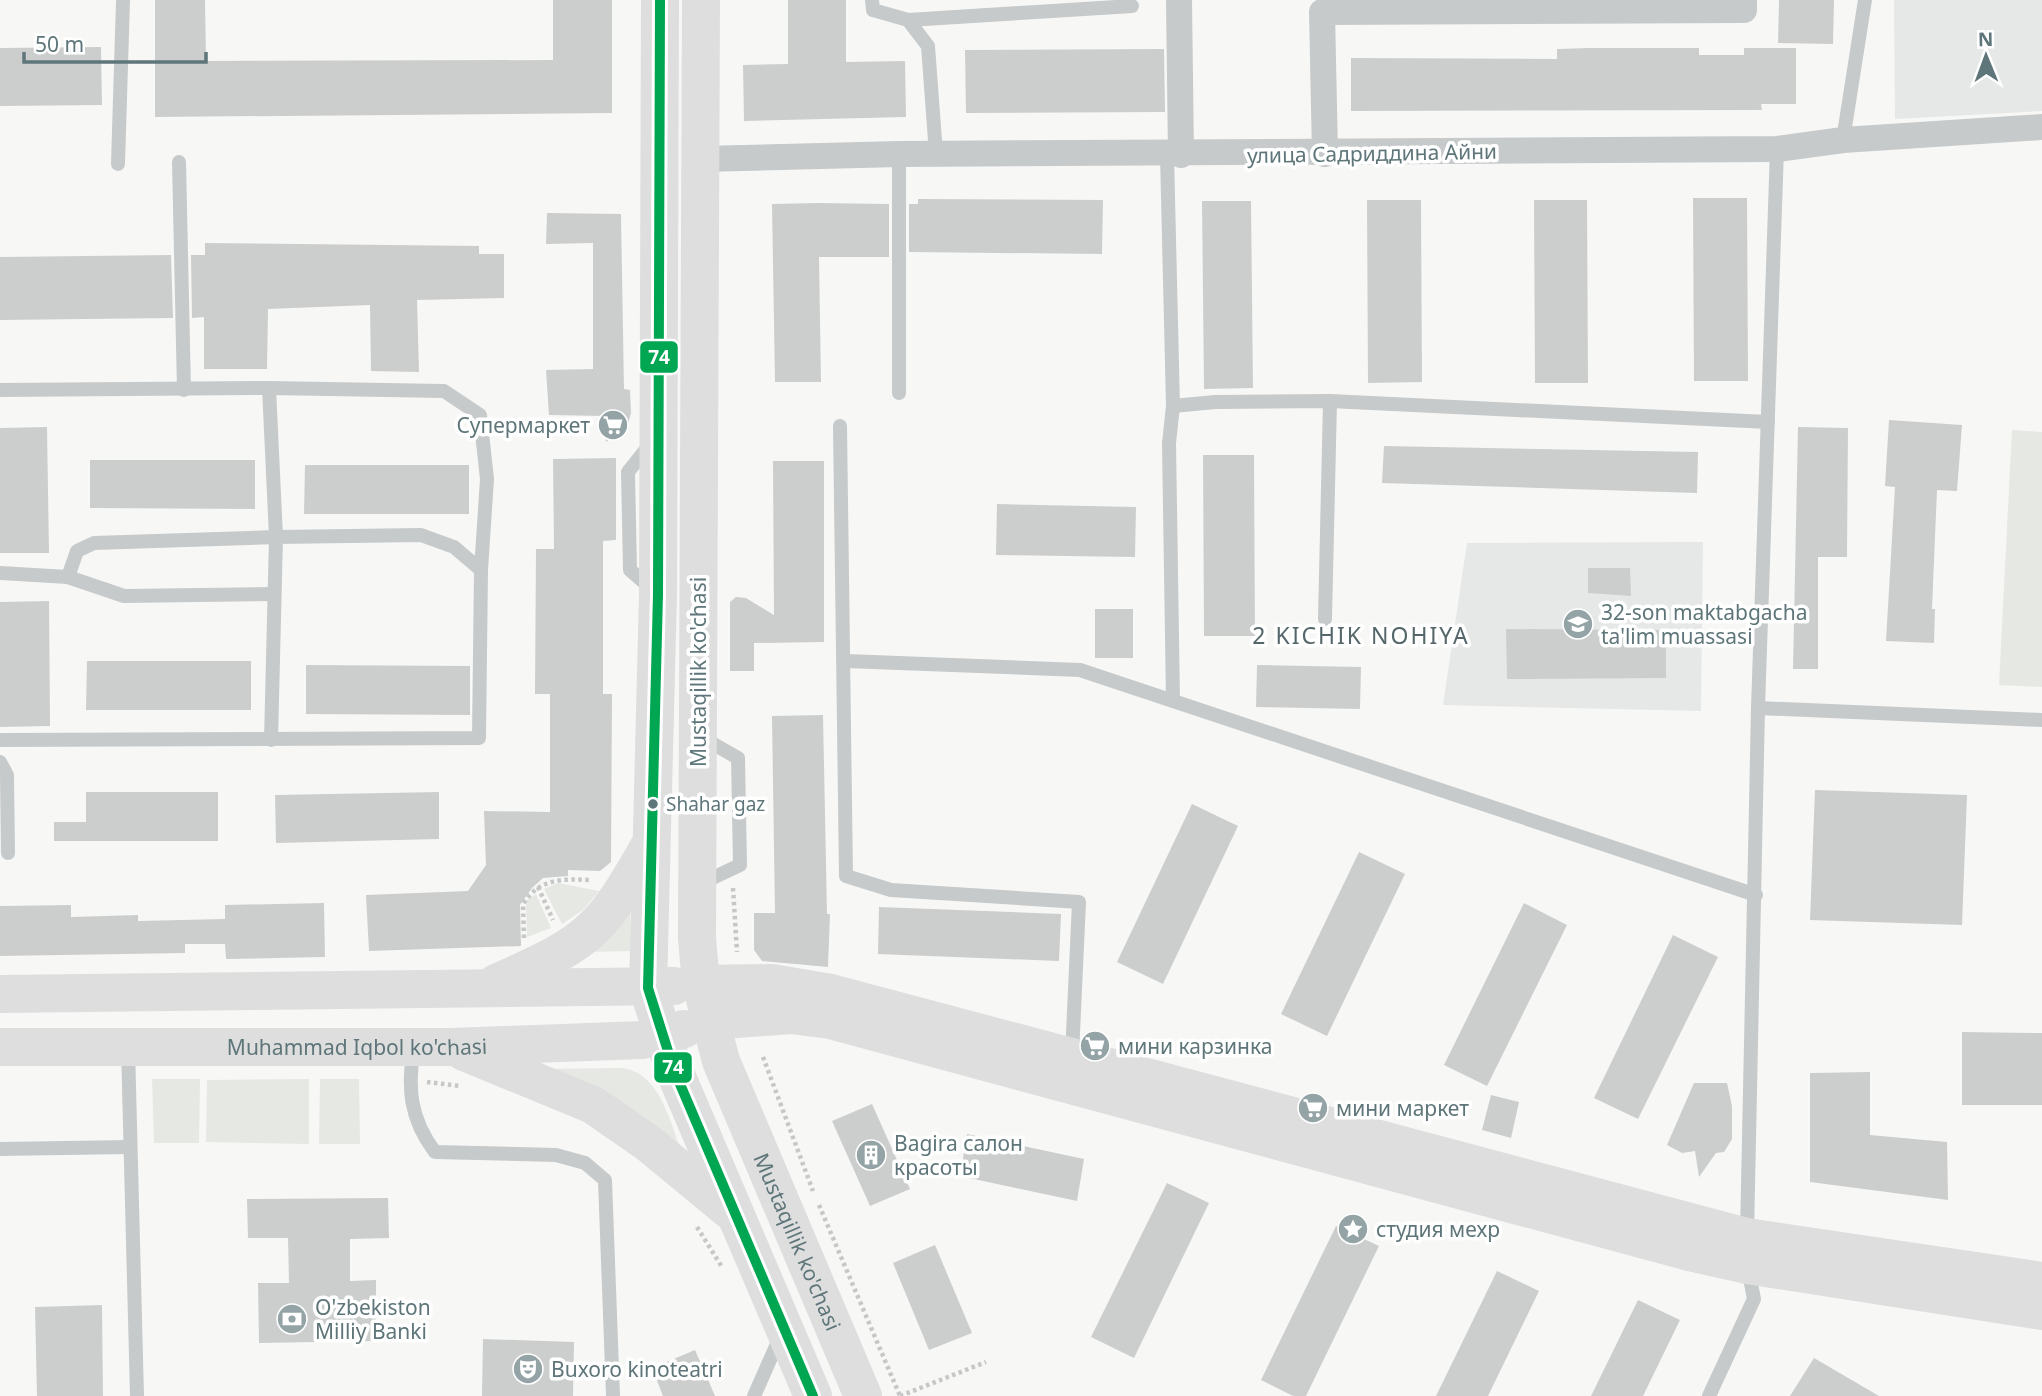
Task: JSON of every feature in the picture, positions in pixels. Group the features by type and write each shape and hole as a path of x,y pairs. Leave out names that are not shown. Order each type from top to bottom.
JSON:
{"main road":[{"name":"Mustaqillik ko'chasi","path":"660,0 660,430 648,988 660,1035 813,1396"},
{"name":"Mustaqillik ko'chasi","path":"701,0 697,886 701,984 721,1061 863,1396"},
{"path":"488,986 541,962 593,929 622,891 652,843"},
{"path":"0,994 366,991 488,986 648,988 742,982 810,988 1072,1057 1747,1251 2042,1311"},
{"name":"Muhammad Iqbol ko'chasi","path":"0,1046 452,1047 642,1040 710,1021 791,1015 830,1020 1173,1115 1747,1251"},
{"path":"452,1047 593,1105 648,1143 738,1217"},
{"path":"1747,1251 2042,1281"}],"street":[{"path":"1174,155 1178,0"},
{"path":"1325,154 1322,12 1744,10 1744,0"},
{"name":"улица Садриддина Айни","path":"701,159 899,154 1174,155 1777,149 1843,140 2042,127"}],"lane":[{"path":"118,164 122,0"},
{"path":"872,0 873,10 908,20 1132,6"},
{"path":"1843,140 1865,0"},
{"path":"908,20 928,46 936,154"},
{"path":"1709,1396 1754,1299 1747,1251 1758,708 1777,149"},
{"path":"899,154 899,393"},
{"path":"1173,701 1169,443 1173,406 1174,155"},
{"path":"178,162 184,390"},
{"path":"269,388 276,537 271,740"},
{"path":"0,390 269,388 444,391 480,415 487,478 481,570 480,738 0,740"},
{"path":"1173,406 1215,402 1330,401 1768,422"},
{"path":"1325,619 1330,401"},
{"path":"840,426 846,661 846,876 891,890 1079,902 1072,1057"},
{"path":"68,578 77,551 93,542 276,537 421,535 454,547 481,570"},
{"path":"0,573 68,578 124,596 274,594"},
{"path":"846,661 1080,670 1756,894"},
{"path":"1758,708 2042,720"},
{"path":"0,762 6,775 8,853"},
{"path":"129,1045 136,1396"},
{"path":"414,1046 408,1080 420,1131 435,1152 556,1155 585,1163 606,1180 612,1396"},
{"path":"0,1149 130,1147"},
{"path":"754,1396 784,1327"}],"path":[{"path":"524,949 523,904 538,887 553,879 600,880"},
{"path":"538,887 554,922"},
{"path":"763,1057 815,1196 900,1396 986,1362"}],"shaded area":[{"path":"1894,0 2042,0 2042,111 1895,119"},
{"path":"2012,430 2042,432 2042,687 1999,685"},
{"name":"32-son maktabgacha ta'lim muassasi","path":"1703,542 1701,711 1443,705 1467,543"},
{"path":"558,883 599,891 583,910 562,924 544,889"},
{"path":"536,894 551,928 527,937 526,901"},
{"path":"630,904 631,951 586,952"},
{"path":"623,1068 636,1072 656,1091 670,1118 684,1160 535,1069"},
{"path":"152,1079 200,1079 199,1143 154,1143"},
{"path":"309,1079 309,1144 206,1142 207,1080"},
{"path":"320,1079 359,1079 360,1144 319,1144"}],"building":[{"path":"155,0 205,0 206,61 553,60 553,0 612,0 612,113 155,117"},
{"path":"788,0 846,0 846,62 905,61 906,117 744,121 743,65 788,64"},
{"path":"1779,0 1834,0 1833,44 1778,43"},
{"path":"101,47 102,105 0,106 0,48"},
{"path":"1699,48 1699,55 1744,55 1744,48 1796,48 1796,104 1761,104 1762,110 1351,111 1351,58 1557,59 1557,49"},
{"path":"1164,49 1165,112 966,113 965,50"},
{"path":"1693,198 1747,198 1748,381 1694,381"},
{"path":"918,199 1103,200 1102,254 909,252 909,204 918,204"},
{"path":"1367,200 1421,200 1422,382 1368,383"},
{"path":"1534,200 1587,200 1588,383 1535,383"},
{"path":"1202,201 1251,201 1253,388 1204,389"},
{"path":"772,204 889,204 889,257 819,257 821,382 775,382"},
{"path":"547,213 621,214 624,389 630,390 631,413 628,424 606,442 605,416 549,415 546,370 593,369 593,243 546,244"},
{"path":"205,243 479,246 479,254 504,254 504,298 417,300 419,372 371,371 370,305 268,309 267,369 204,369 204,317 192,318 191,255 205,255"},
{"path":"171,255 173,318 0,320 0,257"},
{"path":"1889,420 1962,425 1957,491 1937,490 1932,609 1935,609 1934,643 1886,641 1895,487 1885,486"},
{"path":"47,427 49,553 0,553 0,428"},
{"path":"1798,427 1848,428 1847,557 1818,557 1818,669 1793,669"},
{"path":"1384,446 1698,452 1697,493 1382,483"},
{"path":"1203,455 1254,455 1255,636 1204,636"},
{"path":"616,458 616,540 603,541 603,694 612,694 611,862 600,871 568,870 568,876 543,878 532,888 520,905 521,946 369,951 366,895 468,891 486,865 484,811 550,812 550,694 535,694 536,549 554,549 553,459"},
{"path":"90,460 255,460 255,509 90,508"},
{"path":"773,461 824,461 824,642 754,643 754,671 730,671 730,602 736,597 746,598 774,615"},
{"path":"305,465 469,465 469,514 304,514"},
{"path":"997,504 1136,507 1135,557 996,555"},
{"path":"1588,568 1630,568 1631,596 1588,593"},
{"path":"49,601 50,726 0,727 0,602"},
{"path":"1095,609 1133,609 1133,658 1095,658"},
{"path":"1506,629 1666,630 1666,678 1507,679"},
{"path":"87,661 251,661 251,710 86,710"},
{"path":"306,665 470,666 470,715 306,714"},
{"path":"1257,665 1361,667 1360,709 1256,707"},
{"path":"823,715 827,914 830,914 828,967 762,961 754,950 754,913 775,913 772,716"},
{"path":"1815,790 1967,795 1962,925 1810,920"},
{"path":"86,792 218,792 218,841 54,841 54,822 86,822"},
{"path":"439,792 439,839 276,843 275,795"},
{"path":"1192,804 1238,826 1163,984 1117,962"},
{"path":"1359,852 1405,874 1327,1036 1281,1014"},
{"path":"324,903 325,957 226,959 225,944 185,944 185,953 0,956 0,906 71,905 71,917 138,915 138,921 225,919 225,905"},
{"path":"1524,903 1567,925 1487,1086 1444,1065"},
{"path":"879,907 1061,914 1059,961 878,954"},
{"path":"1673,935 1718,957 1638,1119 1594,1098"},
{"path":"1962,1032 2042,1033 2042,1105 1962,1105"},
{"path":"1870,1072 1870,1135 1947,1142 1948,1200 1810,1182 1810,1073"},
{"path":"1694,1083 1727,1083 1732,1106 1732,1139 1724,1152 1716,1153 1699,1177 1695,1151 1682,1153 1667,1145"},
{"path":"1491,1095 1519,1102 1511,1138 1482,1130"},
{"name":"Bagira салон красоты","path":"872,1104 910,1189 870,1206 832,1121"},
{"path":"967,1134 1084,1159 1077,1201 960,1176"},
{"path":"1167,1183 1209,1203 1134,1358 1091,1337"},
{"path":"388,1198 389,1238 350,1239 350,1281 376,1280 376,1341 259,1343 258,1283 289,1283 288,1238 248,1238 247,1199"},
{"path":"1336,1226 1379,1246 1306,1396 1293,1396 1261,1380"},
{"path":"935,1245 972,1333 929,1350 893,1263"},
{"path":"1497,1271 1539,1291 1488,1396 1436,1396"},
{"path":"1638,1300 1680,1320 1643,1396 1591,1396"},
{"path":"102,1305 103,1396 37,1396 35,1307"},
{"name":"Buxoro kinoteatri","path":"483,1339 574,1342 573,1396 482,1396"},
{"path":"695,1350 715,1396 663,1396 652,1368"},
{"path":"1814,1358 1879,1396 1790,1396"}],"transit line":[{"name":"74","path":"660,0 658,594 648,988 674,1070 813,1396"}],"place":[{"name":"Супермаркет","path":"613,425"},
{"name":"32-son maktabgacha ta'lim muassasi","path":"1578,624"},
{"name":"Shahar gaz","path":"653,804"},
{"name":"мини карзинка","path":"1095,1046"},
{"name":"мини маркет","path":"1313,1108"},
{"name":"Bagira салон красоты","path":"871,1155"},
{"name":"студия мехр","path":"1353,1229"},
{"name":"O'zbekiston Milliy Banki","path":"292,1319"},
{"name":"Buxoro kinoteatri","path":"528,1369"}],"district":[{"name":"2 KICHIK NOHIYA","path":"1361,635"}]}
